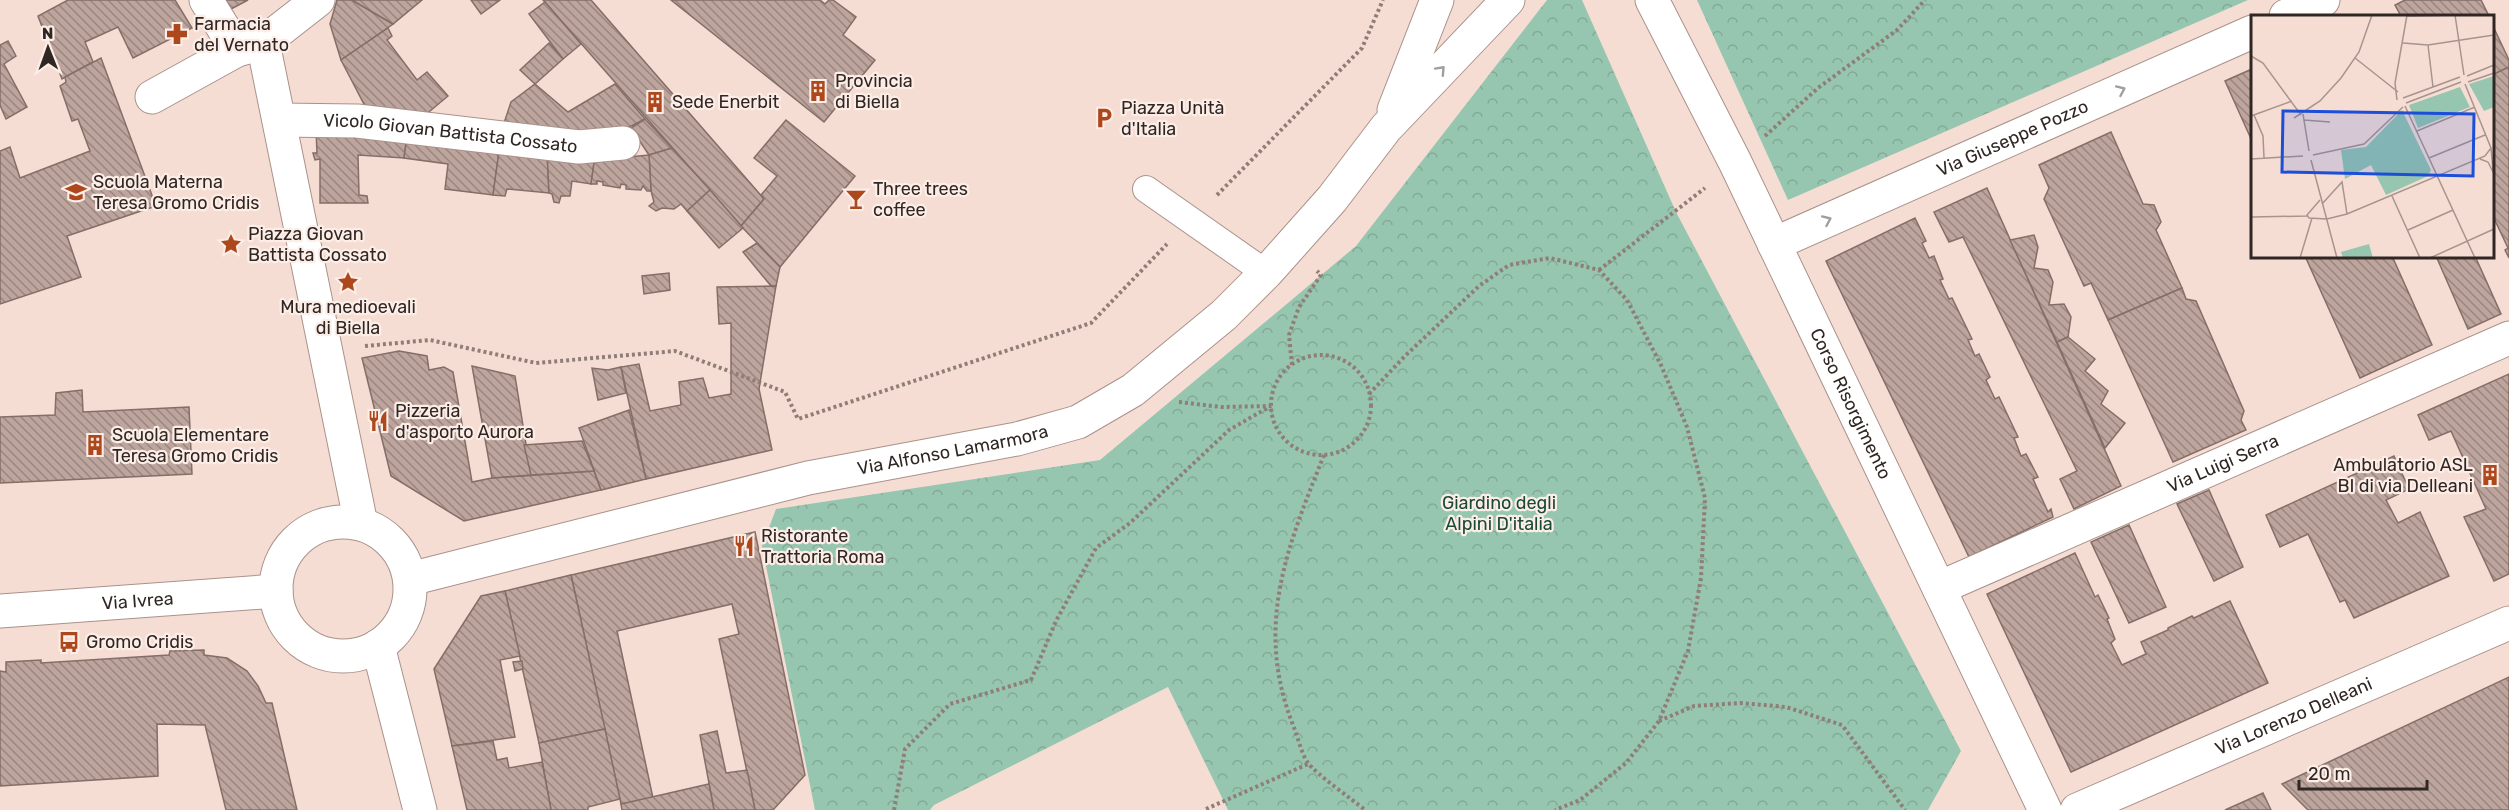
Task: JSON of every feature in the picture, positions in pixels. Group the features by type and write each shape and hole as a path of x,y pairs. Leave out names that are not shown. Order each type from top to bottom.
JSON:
{"street":[{"path":"206,0 250,47 279,120 361,524"},
{"path":"152,97 250,47 318,0"},
{"name":"Via Alfonso Lamarmora","path":"1386,128 1437,0"},
{"name":"Via Alfonso Lamarmora","path":"410,579 808,478 1017,439 1078,422 1133,390 1216,322 1266,273 1332,199 1386,128 1508,0"},
{"name":"Corso Risorgimento","path":"1652,0 1735,162 2045,810"},
{"path":"2288,15 2324,0"},
{"name":"Via Giuseppe Pozzo","path":"1774,244 2251,33"},
{"name":"Vicolo Giovan Battista Cossato","path":"279,120 357,121 579,147 623,143"},
{"name":"Via Luigi Serra","path":"1939,588 2509,339"},
{"path":"339,521 361,524 380,532 397,548 405,562 410,579 410,599 404,617 393,634 378,646 357,654 333,655 311,648 293,633 281,614 276,591 278,573 285,554 299,537 318,526 339,521"},
{"name":"Via Ivrea","path":"0,611 276,591"},
{"name":"Via Lorenzo Delleani","path":"2077,810 2509,624"},
{"path":"378,646 420,810"}],"lane":[{"path":"1146,189 1266,273"}],"path":[{"path":"325,350 430,340 536,363 675,351 785,392 798,419 1091,323 1362,48 1383,0"},
{"path":"1599,270 1676,212 1818,88 1897,30 1925,0"},
{"path":"1292,244 1321,275 1299,307 1289,335 1292,365"},
{"path":"1369,394 1405,356 1479,286 1509,265 1550,258 1599,270 1627,300 1661,365 1687,427 1705,498 1701,578 1688,651 1659,721 1626,763 1580,800 1555,810"},
{"path":"1322,356 1338,359 1352,366 1363,379 1369,394 1371,411 1365,427 1355,442 1341,451 1324,455 1308,454 1293,447 1277,429 1271,406 1273,390 1280,375 1306,357 1322,356"},
{"path":"1133,390 1170,402 1221,407 1271,406"},
{"path":"894,810 905,749 950,704 1031,680 1056,621 1096,548 1130,523 1229,430 1271,406"},
{"path":"1324,455 1299,519 1279,586 1274,643 1284,701 1308,764 1365,810"},
{"path":"1659,721 1694,706 1740,702 1786,707 1842,725 1905,810"},
{"path":"1206,809 1308,764"}],"green space":[{"name":"Giardino degli Alpini D'italia","path":"1547,0 1582,0 1676,212 1961,751 1928,810 1228,810 1168,687 934,805 930,810 815,810 762,546 776,509 1100,460 1356,246"},
{"path":"1697,0 2248,0 1788,200"}],"building":[{"path":"68,0 175,0 192,28 133,58 118,27 85,42 93,62 62,79 38,16"},
{"path":"224,0 248,0 231,9"},
{"path":"337,0 352,0 393,24 341,60 330,24"},
{"path":"352,0 422,0 393,24"},
{"path":"471,0 500,0 481,14"},
{"name":"Sede Enerbit","path":"543,0 591,0 764,199 741,226"},
{"name":"Provincia di Biella","path":"671,0 820,0 825,4 833,0 856,17 843,35 875,60 824,122"},
{"path":"2405,0 2481,0 2488,15 2400,15 2395,5"},
{"path":"545,2 581,44 563,59 529,14"},
{"path":"388,28 392,36 387,40 417,80 427,72 448,96 424,116 365,106 341,60"},
{"path":"2494,28 2509,60 2509,67 2494,74"},
{"path":"8,41 16,56 4,64 27,107 6,119 0,105 0,45"},
{"path":"549,43 563,59 535,84 520,70"},
{"name":"Scuola Materna Teresa Gromo Cridis","path":"101,58 156,206 67,236 81,277 0,304 0,151 10,147 20,178 90,151 78,119 72,121 60,86 66,82 65,77"},
{"path":"2509,67 2509,258 2505,250 2508,248 2494,218 2494,74"},
{"path":"2251,69 2251,139 2225,81"},
{"path":"535,84 568,112 615,84 645,119 602,141 502,129 511,102"},
{"path":"645,119 672,148 649,155 631,128"},
{"path":"786,120 855,176 780,267 741,226 764,199 761,195 777,176 754,158"},
{"path":"408,129 404,158 358,155 359,195 367,196 368,203 320,203 320,159 315,160 313,153 317,153 316,130"},
{"path":"408,129 500,144 493,195 445,189 448,164 404,158"},
{"path":"2111,132 2143,204 2154,205 2161,222 2156,230 2182,288 2108,320 2091,283 2084,286 2044,199 2049,188 2039,165"},
{"path":"500,144 547,151 549,193 507,189 505,196 493,195"},
{"path":"672,148 710,190 687,211 681,204 674,209 662,208 656,211 649,206 654,202 651,191 649,155"},
{"path":"547,151 595,156 591,184 572,181 570,196 561,196 559,203 554,202 552,194 549,193"},
{"path":"649,155 651,191 647,191 643,186 641,190 626,189 626,185 621,184 620,188 603,185 603,182 597,181 597,184 591,184 595,156 617,158"},
{"path":"1987,188 2121,486 2074,509 2060,479 2077,471 1963,237 1949,242 1934,212"},
{"path":"710,190 743,228 719,248 687,211"},
{"path":"1915,218 1926,241 1922,243 1929,258 1934,256 1943,279 1940,280 1949,299 1952,298 1972,339 1968,340 1975,356 1979,354 1990,377 1986,380 1995,399 1999,397 2018,437 2014,438 2021,456 2026,454 2038,477 2033,479 2048,512 2051,509 2053,517 1969,557 1826,261"},
{"path":"2034,235 2038,247 2034,268 2048,270 2053,282 2049,305 2064,304 2071,317 2068,337 2057,342 2010,240"},
{"path":"757,243 780,267 776,286 771,286 743,252"},
{"path":"2306,258 2393,258 2432,345 2360,378"},
{"path":"2437,258 2476,258 2501,314 2468,329"},
{"path":"669,273 670,290 644,294 642,276"},
{"path":"776,286 759,389 772,450 646,479 621,367 639,364 650,411 681,405 679,382 703,378 709,398 731,394 731,323 719,324 717,287"},
{"path":"2182,288 2186,299 2196,301 2244,411 2241,420 2246,430 2173,462 2108,320"},
{"path":"2068,337 2095,359 2085,371 2108,391 2101,404 2125,423 2105,448 2057,342"},
{"path":"399,351 427,356 429,370 444,367 453,372 472,482 492,478 594,471 601,490 464,521 391,476 362,358"},
{"path":"472,366 515,376 531,475 492,478"},
{"path":"621,367 626,393 598,400 592,368 608,370"},
{"name":"Ambulatorio ASL BI di via Delleani","path":"2509,374 2509,574 2494,581 2464,517 2486,509 2451,431 2429,440 2418,415"},
{"name":"Scuola Elementare Teresa Gromo Cridis","path":"82,390 83,412 189,407 192,474 0,483 0,417 55,415 56,393"},
{"path":"629,410 646,479 601,490 579,428"},
{"path":"582,441 594,471 531,475 524,445"},
{"path":"2394,456 2409,489 2386,500 2398,523 2420,512 2449,576 2354,618 2345,600 2340,602 2308,534 2280,547 2266,515"},
{"path":"2209,490 2243,567 2214,581 2177,504"},
{"path":"2129,525 2166,607 2129,623 2091,542"},
{"path":"755,532 805,775 773,810 755,810 719,639 739,634 732,604 617,631 653,798 621,804 571,575"},
{"path":"2075,553 2095,597 2098,595 2109,618 2107,619 2115,639 2111,643 2122,665 2146,654 2141,642 2192,616 2194,618 2230,601 2268,683 2071,772 1987,594"},
{"path":"571,575 605,729 539,743 505,591"},
{"path":"505,591 520,656 500,660 515,737 452,746 434,669 481,596"},
{"path":"204,650 204,655 227,658 247,671 258,686 266,703 272,703 297,810 226,810 205,725 157,724 158,776 0,786 0,671 6,672 6,662 41,660 41,663 169,655 170,651"},
{"path":"522,661 523,669 515,671 513,662"},
{"path":"2509,677 2509,810 2308,810 2282,784"},
{"path":"605,729 620,799 588,807 588,810 551,810 539,743"},
{"path":"717,731 726,773 747,770 755,810 714,810 700,735"},
{"path":"493,741 497,760 507,758 509,768 542,762 551,810 467,810 452,746"},
{"path":"709,784 714,810 622,810 621,804"},
{"path":"2263,793 2271,810 2225,810"}],"place":[{"name":"Farmacia del Vernato","path":"177,34"},
{"name":"Provincia di Biella","path":"818,91"},
{"name":"Sede Enerbit","path":"655,102"},
{"name":"Piazza Unità d'Italia","path":"1104,118"},
{"name":"Scuola Materna Teresa Gromo Cridis","path":"76,192"},
{"name":"Three trees coffee","path":"856,199"},
{"name":"Piazza Giovan Battista Cossato","path":"231,244"},
{"name":"Mura medioevali di Biella","path":"348,282"},
{"name":"Pizzeria d'asporto Aurora","path":"378,421"},
{"name":"Scuola Elementare Teresa Gromo Cridis","path":"95,445"},
{"name":"Ambulatorio ASL BI di via Delleani","path":"2490,475"},
{"name":"Ristorante Trattoria Roma","path":"744,546"},
{"name":"Gromo Cridis","path":"69,642"}]}
